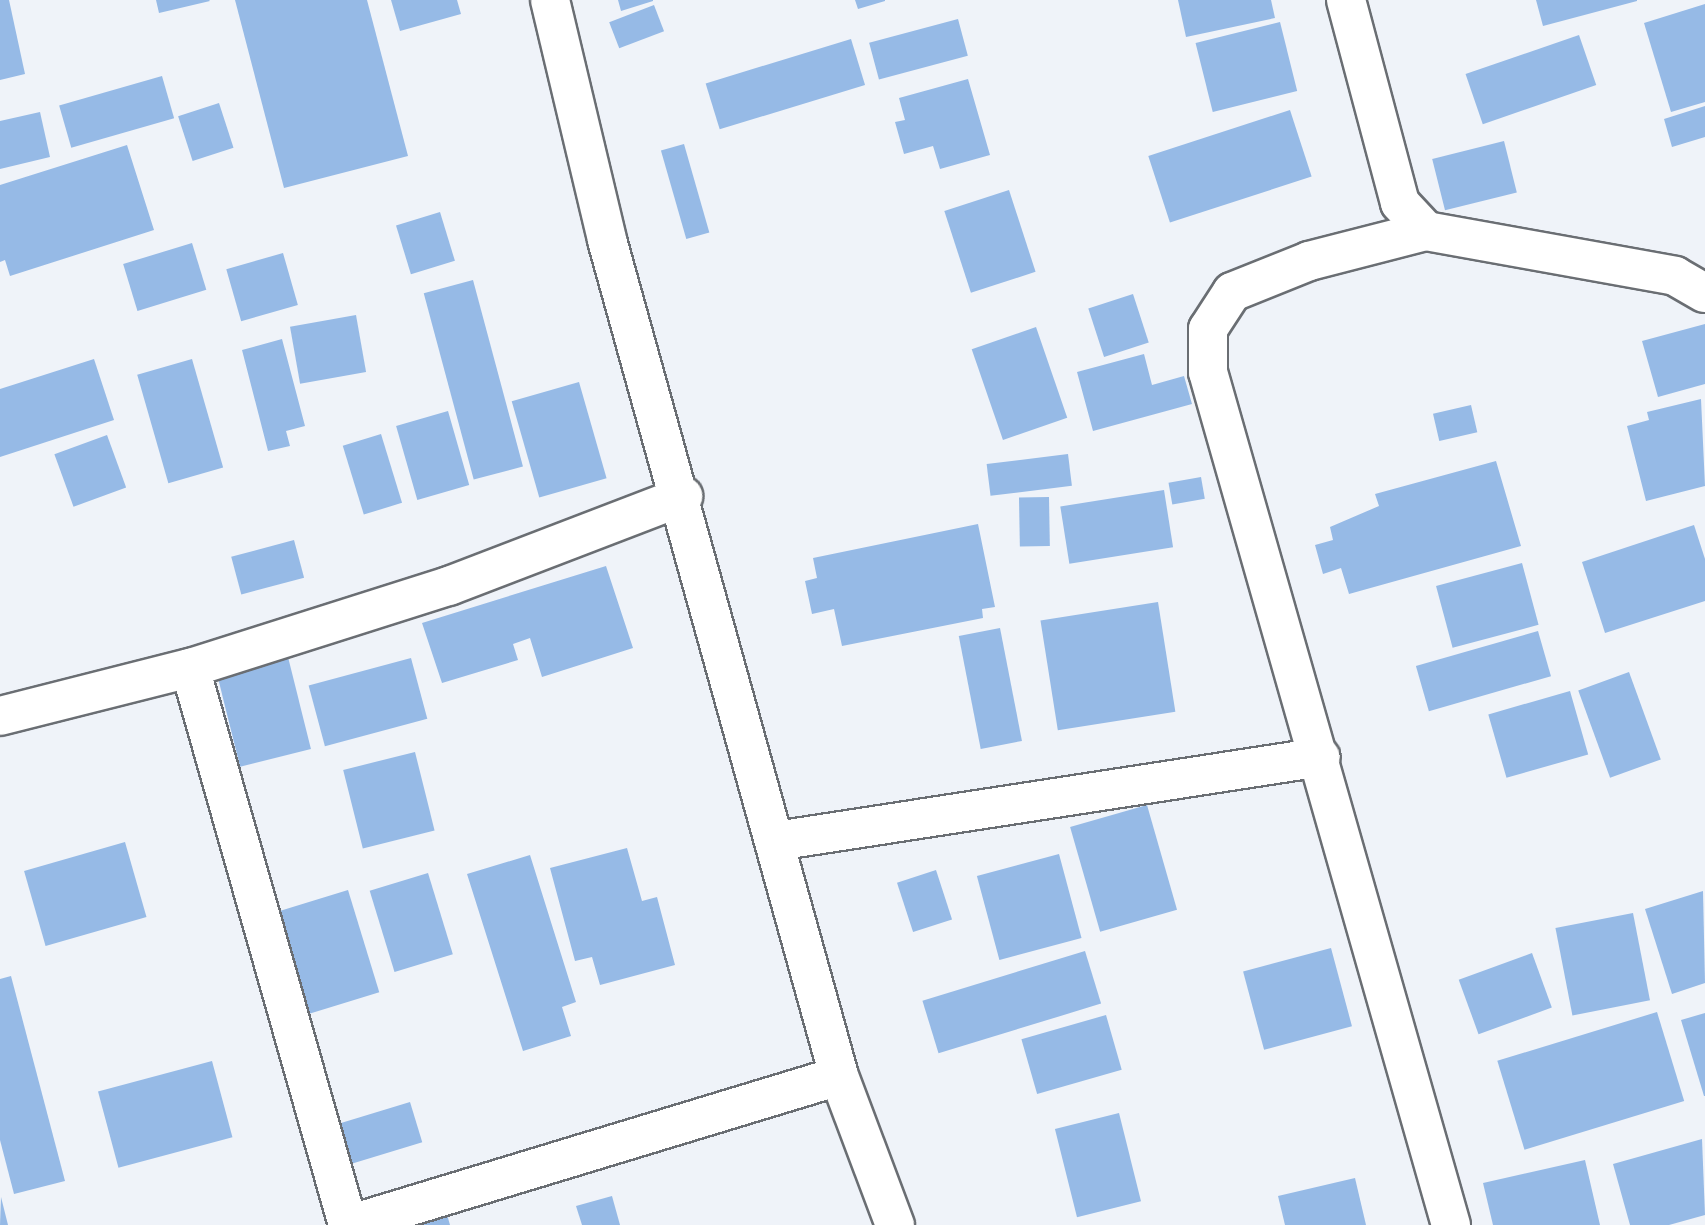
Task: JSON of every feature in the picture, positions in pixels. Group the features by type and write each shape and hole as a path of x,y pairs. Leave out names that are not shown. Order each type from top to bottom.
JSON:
{"street":[{"path":"550,0 607,240 683,496 839,1076 895,1225"},
{"path":"1346,0 1400,203 1426,231"},
{"path":"1451,1225 1321,757 1209,372 1208,329 1231,292 1309,261 1426,231 1675,276 1705,293"},
{"path":"0,716 190,668 449,586 683,496"},
{"path":"190,668 348,1225 839,1076"},
{"path":"776,841 1321,757"}],"building":[{"path":"0,0 9,0 25,74 0,80"},
{"path":"156,0 209,0 210,1 159,13"},
{"path":"235,0 367,0 408,156 284,188"},
{"path":"391,0 457,0 461,14 400,31"},
{"path":"618,0 653,0 653,1 621,11"},
{"path":"855,0 885,0 885,1 858,9"},
{"path":"1178,0 1271,0 1275,18 1186,37"},
{"path":"1536,0 1637,0 1637,1 1543,26"},
{"path":"1705,4 1705,102 1671,112 1644,23"},
{"path":"654,5 664,31 619,48 609,22"},
{"path":"958,19 968,56 879,80 869,43"},
{"path":"1280,22 1297,91 1213,112 1196,43"},
{"path":"1579,35 1596,85 1483,124 1466,74"},
{"path":"851,39 865,85 720,129 706,83"},
{"path":"162,76 174,118 71,148 59,105"},
{"path":"968,79 990,155 940,169 933,146 904,154 895,122 905,120 899,98"},
{"path":"219,103 234,148 193,161 178,116"},
{"path":"1705,106 1705,137 1672,147 1664,119"},
{"path":"1290,110 1312,177 1170,223 1148,156"},
{"path":"40,112 50,157 0,169 0,121"},
{"path":"1504,141 1517,192 1445,210 1432,159"},
{"path":"684,144 709,232 686,239 661,151"},
{"path":"127,145 154,230 10,276 5,260 0,262 0,185"},
{"path":"1009,190 1036,272 971,293 944,211"},
{"path":"440,212 455,261 411,274 396,225"},
{"path":"192,243 206,290 137,311 123,264"},
{"path":"283,253 298,305 241,321 226,269"},
{"path":"473,280 523,466 474,480 424,293"},
{"path":"1133,294 1149,343 1104,357 1088,309"},
{"path":"356,315 366,372 300,384 290,327"},
{"path":"1705,324 1705,384 1658,397 1642,341"},
{"path":"1036,327 1067,418 1003,440 972,349"},
{"path":"282,339 305,426 286,431 290,446 268,451 242,350"},
{"path":"1144,354 1152,385 1184,376 1192,404 1093,431 1077,372"},
{"path":"94,359 114,420 0,457 0,389"},
{"path":"192,359 223,468 168,483 137,375"},
{"path":"579,382 607,478 539,497 512,401"},
{"path":"1701,399 1705,486 1646,501 1627,426 1649,420 1647,412"},
{"path":"1471,405 1477,432 1439,441 1433,414"},
{"path":"448,411 469,485 417,500 396,426"},
{"path":"381,434 402,503 364,515 343,446"},
{"path":"107,435 126,488 74,507 54,454"},
{"path":"1068,454 1072,486 991,496 987,464"},
{"path":"1496,461 1521,546 1349,594 1341,568 1323,574 1315,545 1333,540 1330,527 1379,506 1375,494"},
{"path":"1201,477 1205,499 1172,504 1169,483"},
{"path":"1164,490 1173,547 1069,564 1060,506"},
{"path":"1049,497 1050,546 1020,547 1019,498"},
{"path":"978,524 995,607 982,609 983,618 842,646 834,609 812,614 805,581 817,578 813,558"},
{"path":"1694,525 1705,559 1705,601 1605,633 1582,562"},
{"path":"294,540 304,578 241,594 231,557"},
{"path":"1522,563 1539,625 1453,648 1436,586"},
{"path":"606,566 633,648 542,677 530,638 513,644 518,660 442,683 422,623"},
{"path":"1158,602 1175,712 1058,730 1040,621"},
{"path":"1000,628 1022,741 981,749 959,636"},
{"path":"1538,631 1551,676 1429,711 1416,666"},
{"path":"287,653 311,749 240,767 216,671"},
{"path":"411,658 427,719 325,746 309,685"},
{"path":"1629,672 1661,759 1610,778 1578,690"},
{"path":"1570,691 1588,754 1506,778 1488,714"},
{"path":"415,752 435,831 363,848 343,770"},
{"path":"1147,805 1177,910 1100,932 1070,827"},
{"path":"125,842 146,917 46,946 24,871"},
{"path":"627,848 642,901 657,897 675,965 600,985 592,957 575,961 550,868"},
{"path":"1059,854 1082,938 999,960 977,876"},
{"path":"530,855 576,1002 562,1007 571,1036 523,1051 467,874"},
{"path":"936,870 952,919 913,932 897,883"},
{"path":"428,873 453,954 395,972 370,891"},
{"path":"348,890 379,992 309,1014 277,912"},
{"path":"1703,891 1705,983 1672,994 1645,909"},
{"path":"1633,913 1650,1000 1572,1015 1555,928"},
{"path":"1331,948 1352,1026 1264,1050 1243,972"},
{"path":"1085,951 1101,1004 939,1053 922,1001"},
{"path":"1532,953 1552,1008 1479,1034 1459,980"},
{"path":"11,976 65,1181 14,1194 0,1140 0,979"},
{"path":"1657,1012 1684,1101 1524,1150 1497,1061"},
{"path":"1705,1013 1705,1096 1704,1096 1681,1020"},
{"path":"1106,1015 1122,1070 1037,1094 1021,1039"},
{"path":"212,1061 232,1137 118,1168 98,1092"},
{"path":"410,1102 422,1142 352,1164 340,1123"},
{"path":"1119,1113 1141,1201 1077,1217 1055,1129"},
{"path":"1702,1139 1705,1215 1669,1225 1630,1225 1613,1164"},
{"path":"1585,1160 1600,1225 1493,1225 1483,1183"},
{"path":"1355,1178 1366,1225 1285,1225 1278,1196"},
{"path":"612,1196 620,1225 582,1225 576,1206"},
{"path":"1,1197 8,1225 0,1225"},
{"path":"446,1211 450,1225 396,1225"}]}
